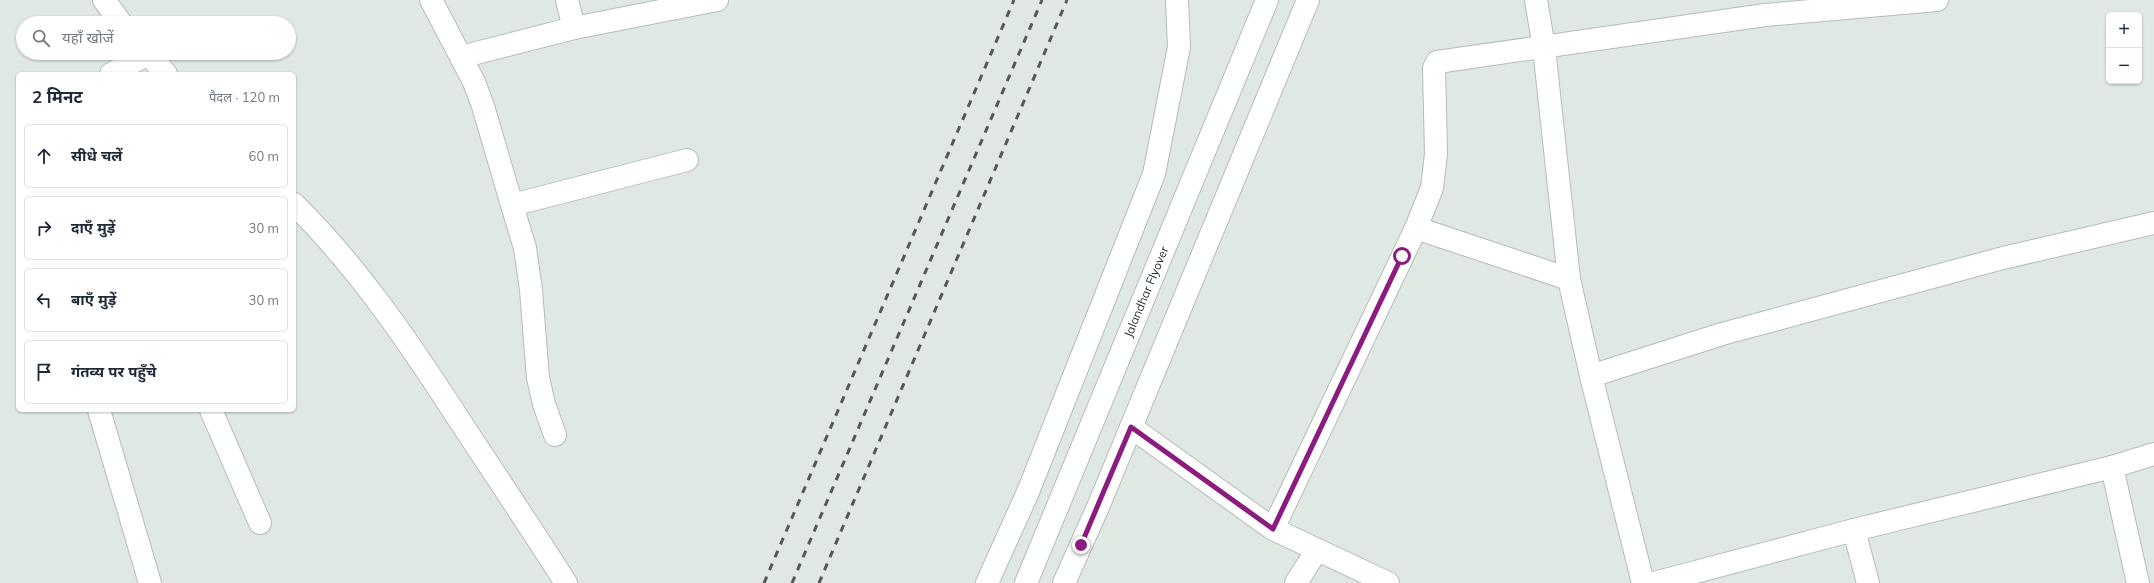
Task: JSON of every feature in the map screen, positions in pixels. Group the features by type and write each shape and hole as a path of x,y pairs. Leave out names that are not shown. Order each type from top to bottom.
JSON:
{"street":[{"path":"104,0 116,16"},
{"path":"431,0 461,56 484,106 525,248 532,290 538,378 544,404 555,435"},
{"path":"567,0 574,28"},
{"path":"461,56 670,4 717,0"},
{"path":"987,583 1028,492 1154,174 1179,47 1177,0"},
{"name":"Jalandhar Flyover","path":"1026,583 1267,0"},
{"path":"1064,583 1131,427 1308,0"},
{"path":"1536,0 1544,48 1569,280 1591,376 1643,583"},
{"path":"1273,529 1416,228 1432,188 1436,154 1435,64 1439,61 1544,48 1765,15 1937,0"},
{"path":"115,72 136,60"},
{"path":"154,60 164,72"},
{"path":"512,204 687,160"},
{"path":"296,206 309,219 365,286 419,357 566,583"},
{"path":"1591,376 1730,332 2002,258 2154,223"},
{"path":"1416,228 1569,280"},
{"path":"100,412 150,583"},
{"path":"212,412 260,523"},
{"path":"1131,427 1273,529 1388,583"},
{"path":"1654,583 1854,530 2112,467 2154,454"},
{"path":"2112,467 2138,583"},
{"path":"1854,530 1868,583"},
{"path":"1296,583 1317,550"}],"railway":[{"path":"764,583 1014,0"},
{"path":"792,583 1042,0"},
{"path":"819,583 1067,0"}],"route":[{"path":"1081,545 1131,427 1273,529 1402,256"}]}
